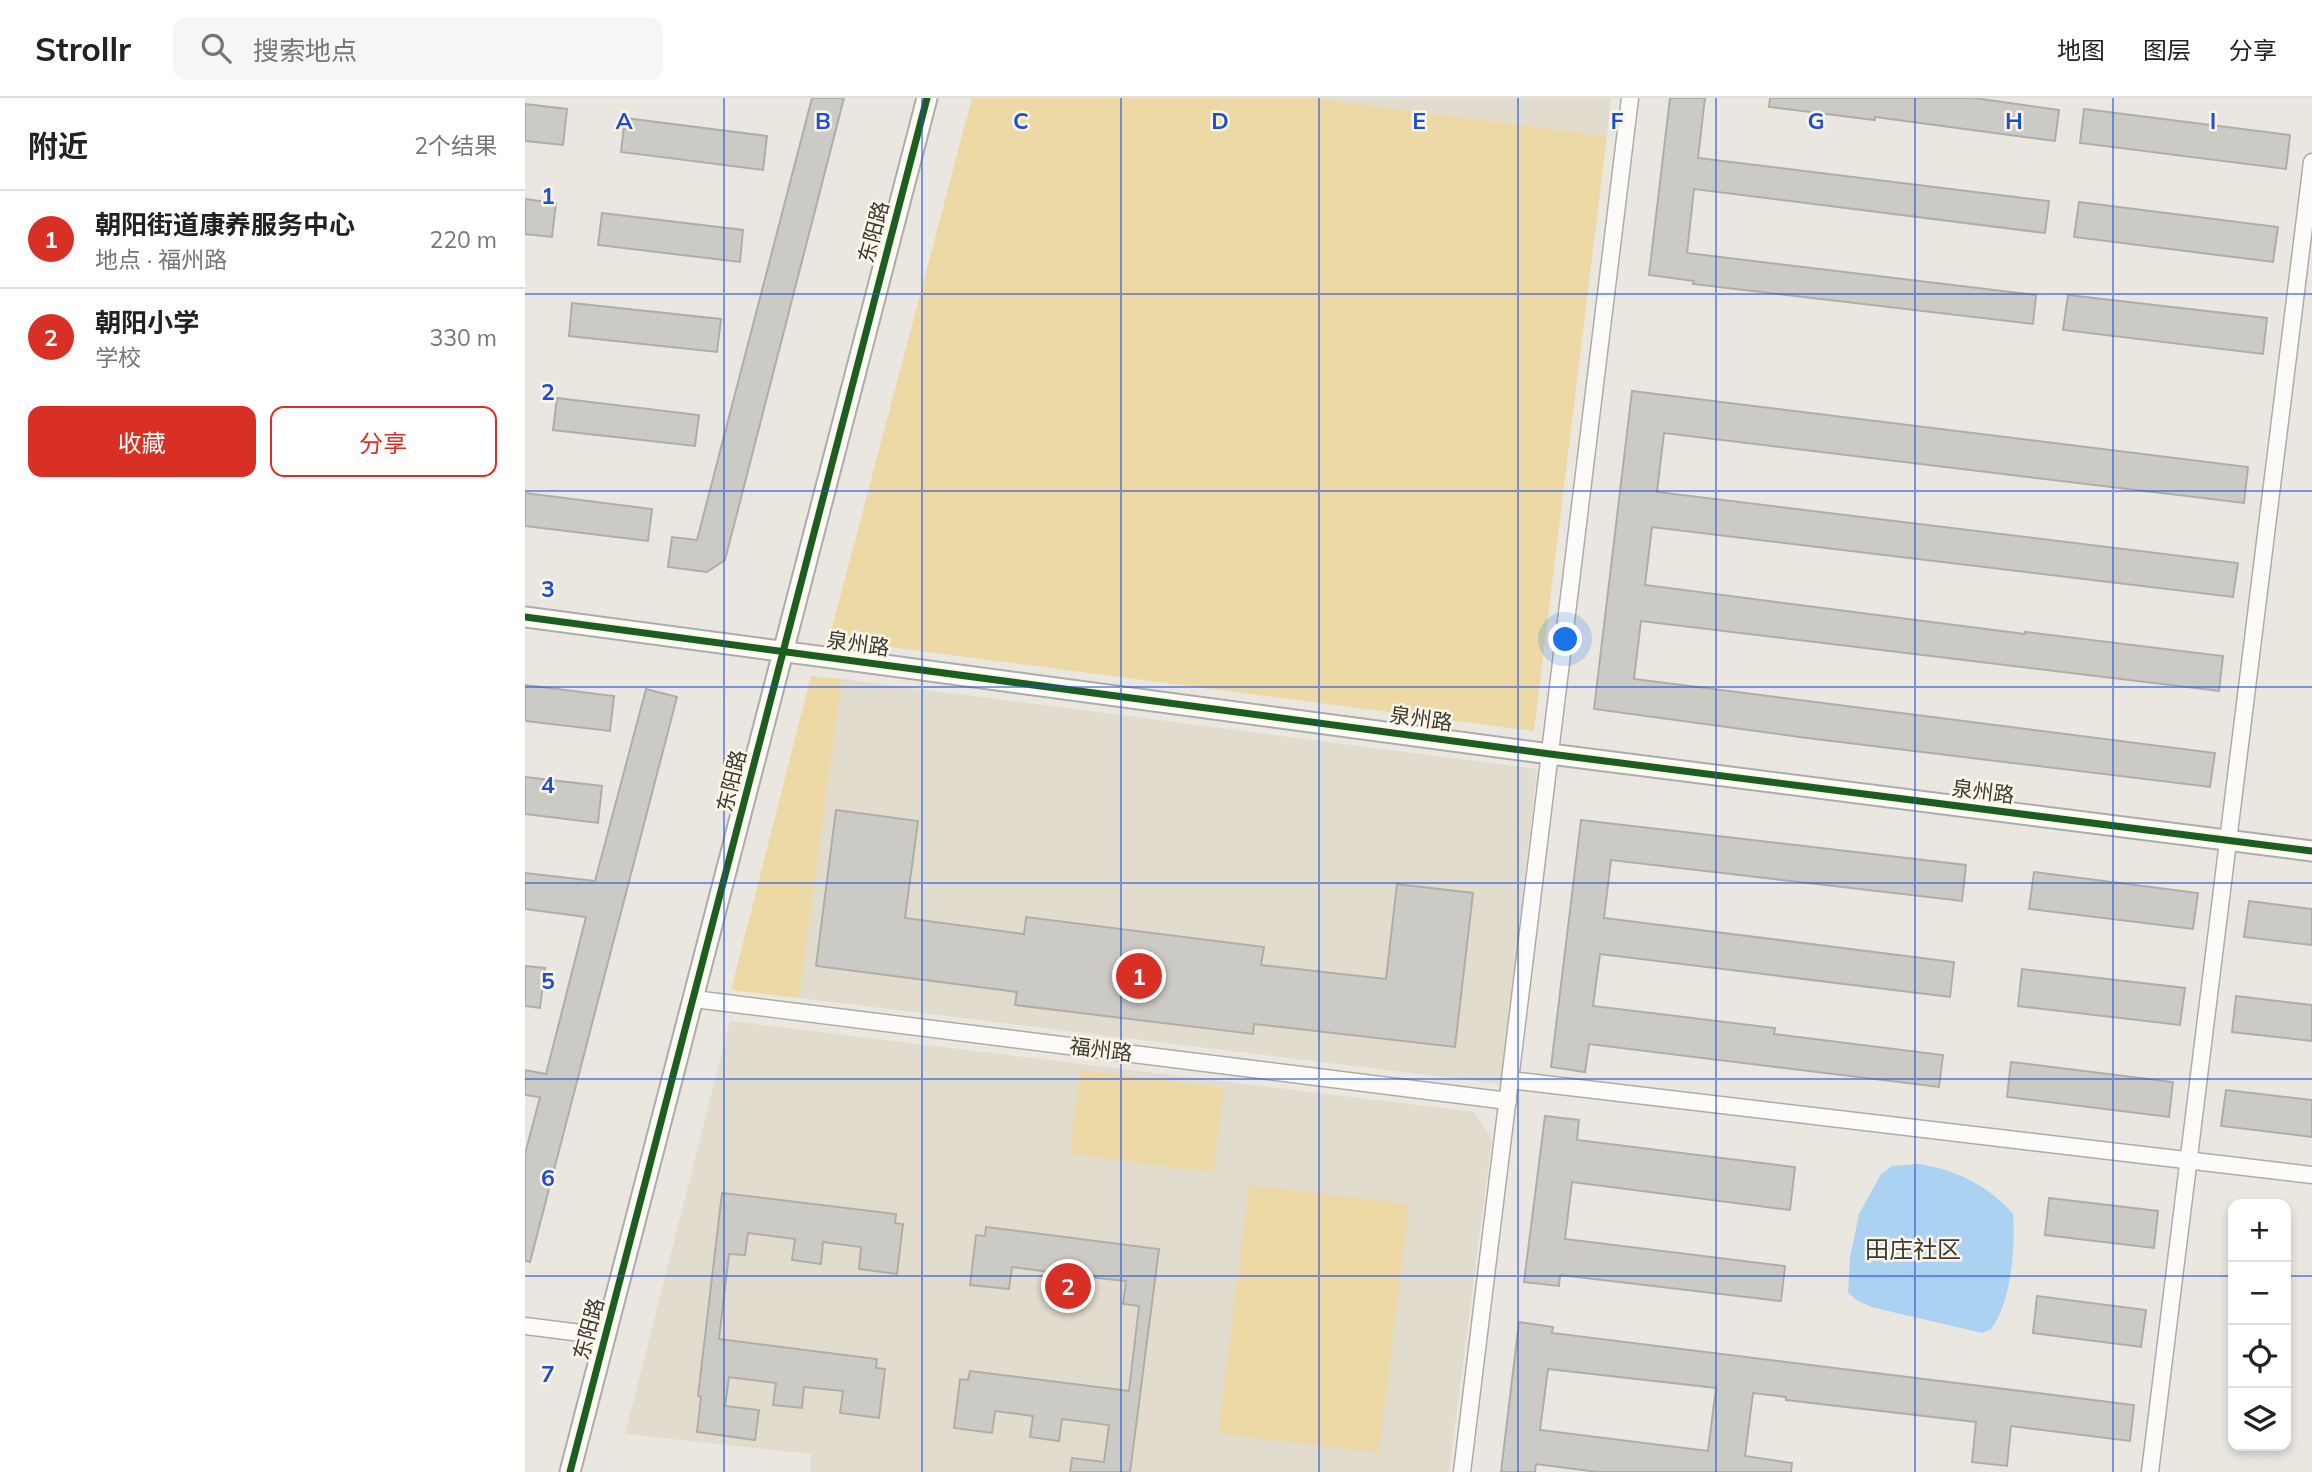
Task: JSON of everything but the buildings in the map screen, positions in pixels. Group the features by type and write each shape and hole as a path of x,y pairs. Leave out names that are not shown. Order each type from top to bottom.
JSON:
{"street":[{"name":"东阳路","path":"570,1472 927,98"},
{"path":"1462,1472 1630,98"},
{"path":"2150,1472 2312,162"},
{"name":"泉州路","path":"525,617 1550,754 2312,851"},
{"name":"福州路","path":"694,999 1508,1101"},
{"path":"1510,1080 2312,1175"},
{"path":"525,1326 605,1336"}],"shaded area":[{"path":"972,98 1310,98 1607,136 1534,731 829,639"},
{"path":"1310,98 1611,98 1607,136"},
{"path":"811,676 842,679 799,998 731,990"},
{"path":"842,679 1537,769 1501,1084 799,998"},
{"path":"730,1021 1474,1112 1492,1138 1449,1472 810,1472 811,1454 625,1434"},
{"path":"1080,1070 1224,1088 1213,1172 1070,1154"},
{"path":"1249,1185 1409,1204 1379,1453 1218,1433"}],"water":[{"path":"1918,1164 1945,1170 1970,1180 1993,1195 2013,1214 2013,1258 2008,1290 1998,1318 1991,1329 1982,1333 1871,1307 1848,1293 1850,1258 1859,1214 1881,1174 1892,1166"}],"cycle path":[{"path":"570,1472 927,98"},
{"path":"525,617 1550,754 2312,851"}],"place":[{"name":"朝阳街道康养服务中心","path":"1139,976"},
{"name":"朝阳小学","path":"1068,1286"}],"district":[{"name":"田庄社区","path":"1913,1250"}]}
